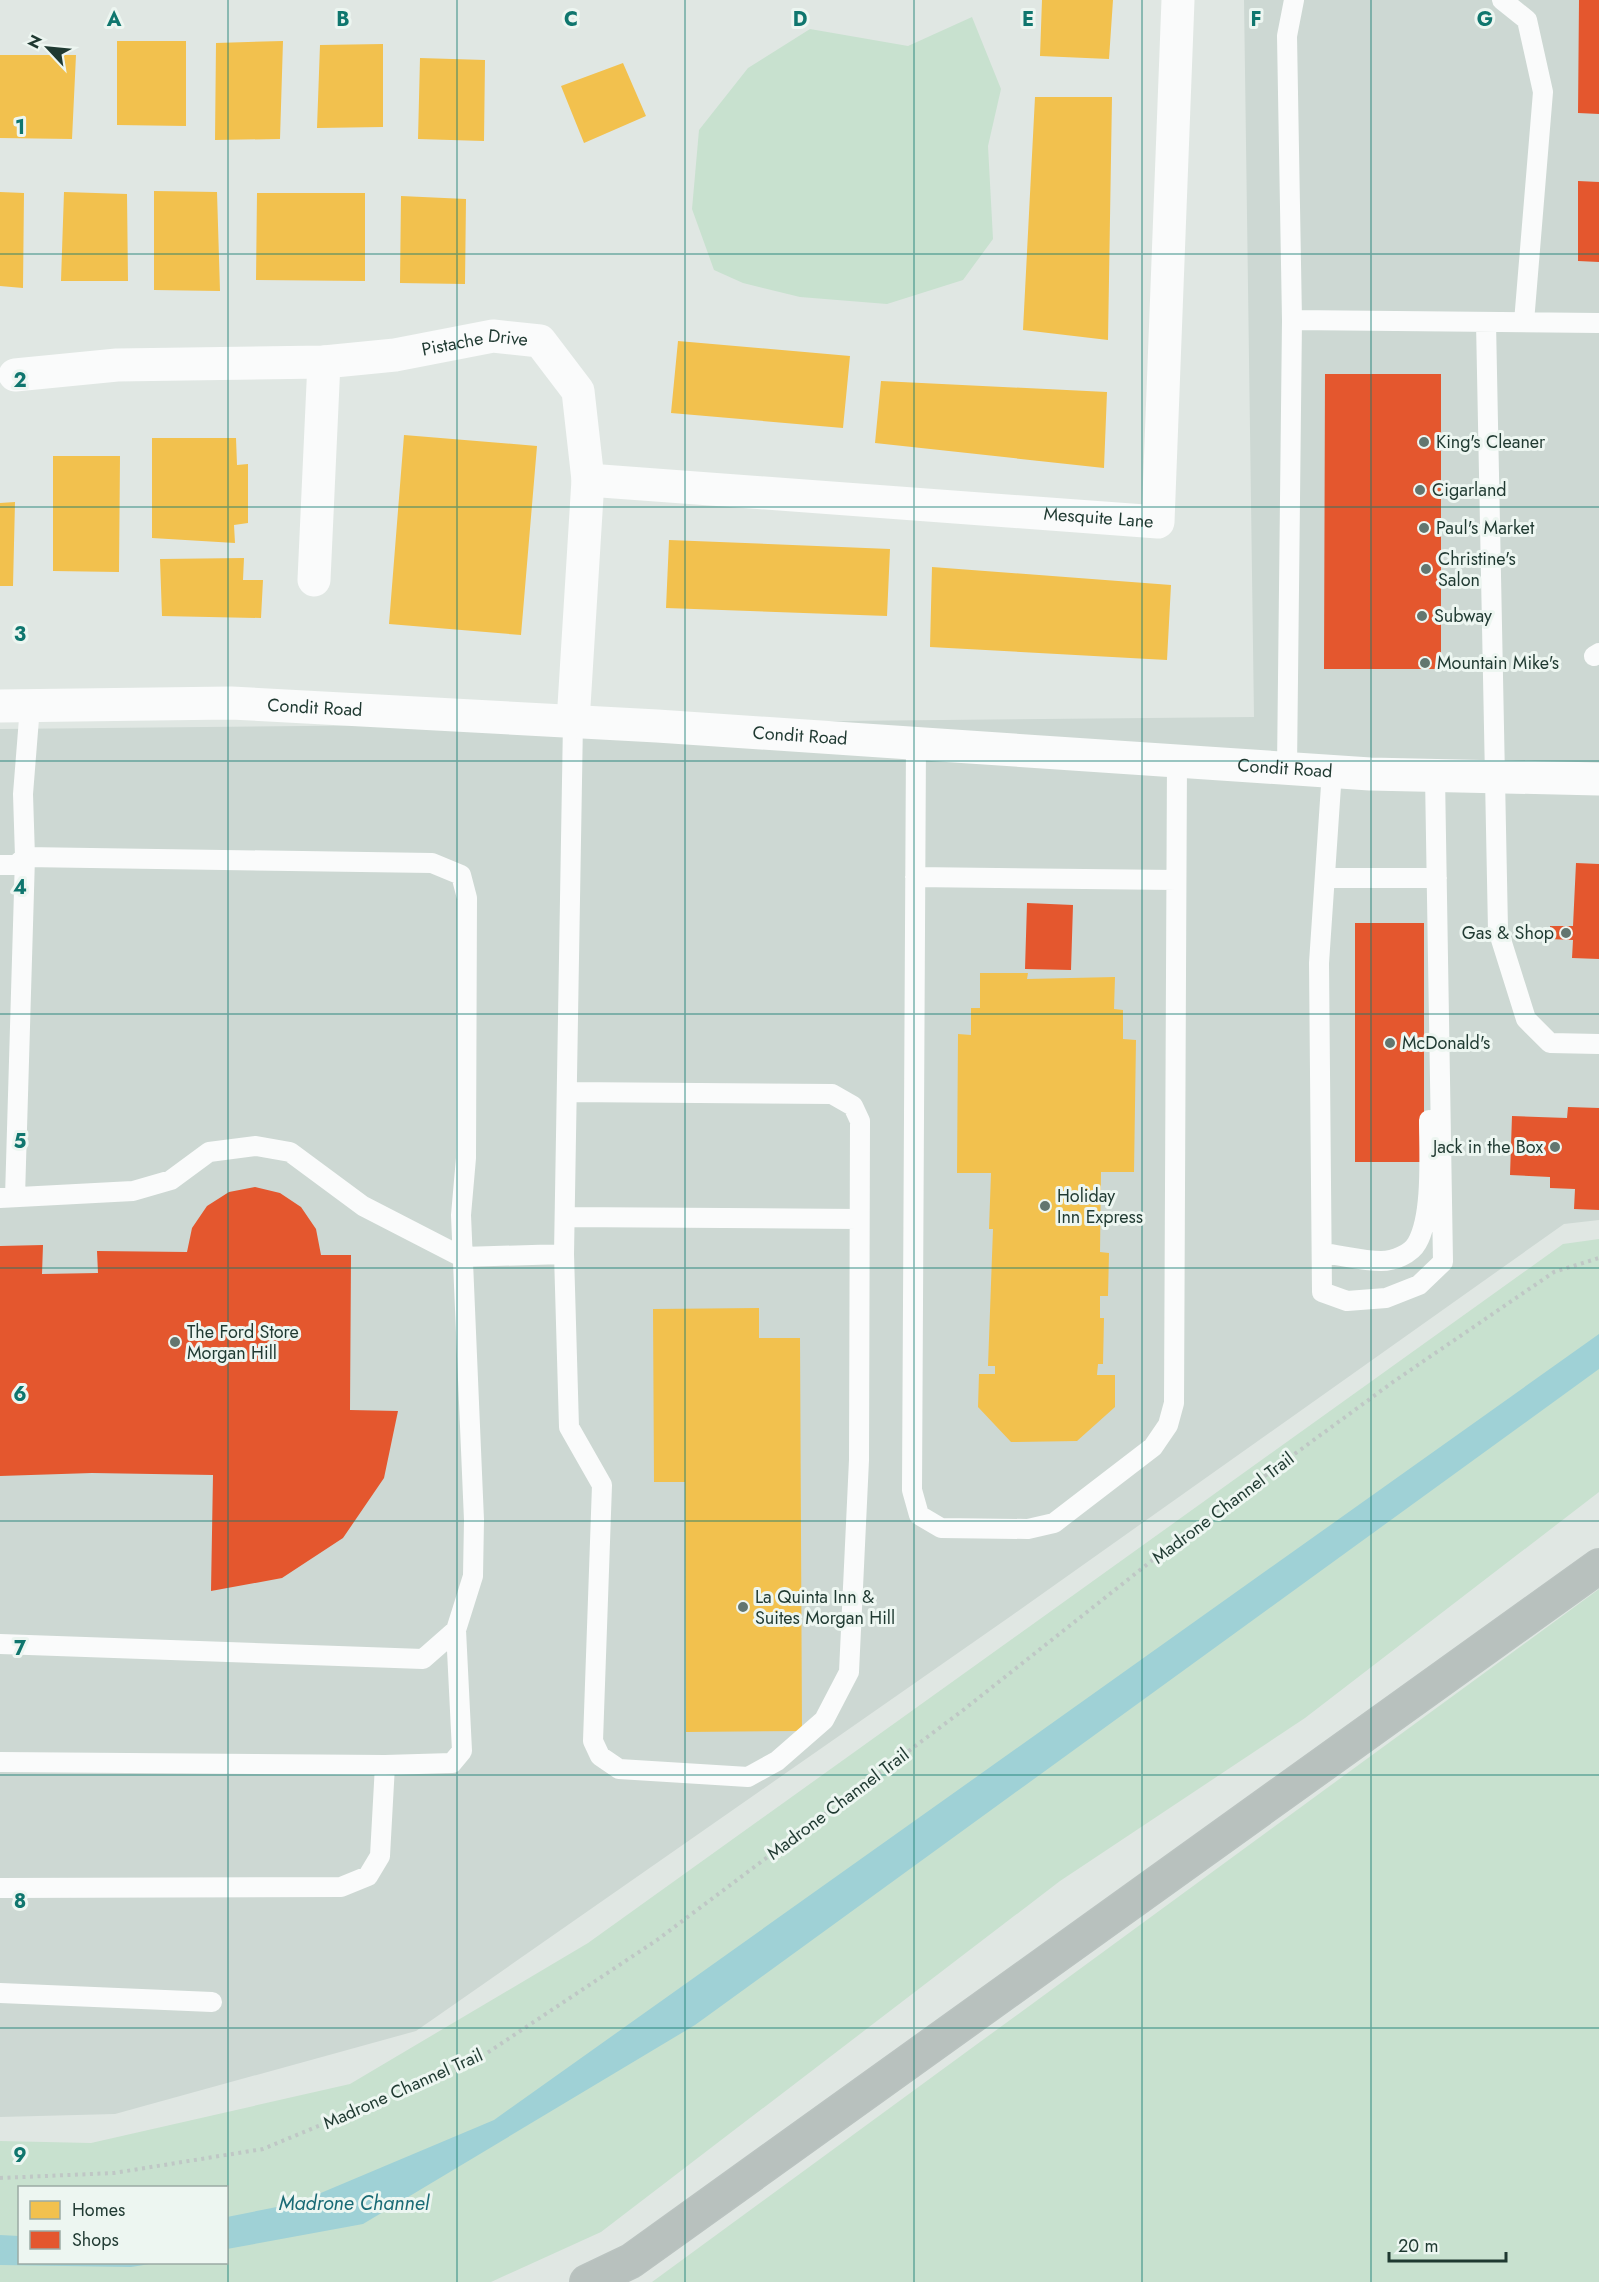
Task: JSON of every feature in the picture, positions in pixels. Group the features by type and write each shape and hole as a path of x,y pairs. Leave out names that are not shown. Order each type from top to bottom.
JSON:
{"highway":[{"path":"587,2282 631,2261 1599,1566"}],"street":[{"name":"Mesquite Lane","path":"588,480 1158,522 1178,0"},
{"name":"Pistache Drive","path":"15,375 117,365 324,362 394,355 493,336 540,341 579,391 588,480 573,722"},
{"path":"314,580 324,362"},
{"name":"Condit Road","path":"15,706 231,703 916,743 1332,771 1495,778 1599,779"}],"lane":[{"path":"1287,768 1292,320 1287,36 1294,0"},
{"path":"1502,0 1527,21 1543,92 1524,322"},
{"path":"1292,320 1599,323"},
{"path":"1486,322 1498,930 1526,1019 1550,1043 1599,1044"},
{"path":"15,706 25,857 8,1197 133,1191 171,1180 209,1152 256,1146 290,1152 363,1206 462,1257 564,1254"},
{"path":"567,1092 832,1094 853,1106 860,1121 859,1460 849,1672 824,1720 777,1761 748,1777 619,1769 600,1756 593,1741 602,1485 568,1427 564,1254 573,722"},
{"path":"916,743 912,1490 919,1515 941,1528 1028,1529 1053,1522 1153,1448 1168,1425 1174,1403 1177,761"},
{"path":"1332,771 1319,963 1322,1292 1347,1302 1386,1298 1411,1288 1419,1284 1443,1262 1435,776"},
{"path":"0,865 16,865 25,857 432,863 461,874 467,898 466,1158 461,1215 474,1520 473,1576 456,1630 462,1751 452,1763 385,1765 0,1762"},
{"path":"915,877 1176,880"},
{"path":"1325,878 1437,878"},
{"path":"1322,1253 1382,1261 1401,1257 1416,1244 1423,1225 1428,1186 1431,1019 1440,998"},
{"path":"565,1217 860,1219"},
{"path":"0,1644 423,1659 456,1630"},
{"path":"0,1888 341,1887 368,1876 380,1856 385,1765"},
{"path":"0,1993 212,2002"}],"path":[{"name":"Madrone Channel Trail","path":"0,2178 114,2174 263,2149 475,2061 657,1940 962,1711 1188,1532 1393,1382 1554,1272 1599,1258"}],"shaded area":[{"path":"1244,0 1599,0 1599,1220 1564,1224 1011,1616 416,2031 115,2114 0,2117 0,729 1254,717"}],"green space":[{"path":"972,17 1001,89 988,146 993,239 963,280 887,304 800,297 743,283 714,270 692,209 699,130 748,68 810,29 908,46"},
{"path":"1599,1239 1599,1492 1305,1718 1060,1881 601,2232 491,2282 0,2282 0,2141 91,2143 350,2084 588,1943 1563,1244"},
{"path":"1599,1589 1599,2282 652,2282"}],"water":[{"name":"Madrone Channel","path":"1599,1334 1599,1369 695,2025 363,2224 228,2249 228,2217 297,2203 494,2120"},
{"path":"0,2235 18,2236 18,2264 150,2264 131,2267 0,2265"}],"building: Homes":[{"path":"1042,0 1113,0 1109,59 1040,56"},
{"path":"117,41 186,41 186,126 117,125"},
{"path":"283,41 280,139 215,140 216,43"},
{"path":"383,44 383,127 317,128 320,45"},
{"path":"0,55 76,55 72,139 0,138"},
{"path":"420,58 485,60 484,141 418,139"},
{"path":"623,63 646,116 584,143 561,86"},
{"path":"1035,97 1112,97 1108,340 1023,330"},
{"path":"154,191 217,192 220,291 154,290"},
{"path":"0,192 24,193 23,288 0,286"},
{"path":"64,192 127,194 128,281 61,281"},
{"path":"257,193 365,193 365,281 256,280"},
{"path":"401,196 466,199 465,284 400,283"},
{"path":"678,341 850,356 843,428 671,413"},
{"path":"881,381 1107,392 1104,468 875,443"},
{"path":"404,435 537,446 521,635 389,624"},
{"path":"152,438 236,438 237,465 248,464 248,523 234,525 235,543 152,538"},
{"path":"53,456 120,456 119,572 53,571"},
{"path":"15,502 13,586 0,586 0,503"},
{"path":"669,540 890,549 887,616 666,608"},
{"path":"244,558 243,580 263,580 261,618 162,616 160,559"},
{"path":"932,567 1171,585 1167,660 930,647"},
{"name":"Holiday Inn Express","path":"980,973 1028,973 1027,979 1115,977 1114,1009 1123,1010 1123,1039 1136,1040 1134,1172 1101,1172 1100,1252 1109,1253 1108,1296 1100,1296 1100,1318 1104,1318 1103,1364 1098,1364 1097,1375 1115,1375 1115,1407 1077,1441 1011,1442 978,1407 979,1374 995,1374 995,1366 988,1366 993,1229 989,1229 991,1173 957,1173 958,1034 971,1035 971,1008 980,1008"},
{"name":"La Quinta Inn & Suites Morgan Hill","path":"759,1308 759,1338 800,1338 802,1731 686,1732 685,1482 654,1482 653,1309"}],"building: Shops":[{"path":"1579,0 1599,0 1599,114 1578,113"},
{"path":"1578,181 1599,182 1599,262 1578,261"},
{"path":"1325,374 1441,374 1441,669 1324,669"},
{"name":"Gas & Shop","path":"1576,863 1599,864 1599,959 1572,958 1573,940 1550,939 1550,926 1573,926"},
{"path":"1027,903 1073,905 1071,970 1025,969"},
{"name":"McDonald's","path":"1355,923 1424,923 1424,1162 1355,1162"},
{"name":"Jack in the Box","path":"1568,1107 1599,1108 1599,1210 1574,1209 1575,1189 1550,1188 1550,1177 1510,1175 1512,1116 1567,1118"},
{"name":"The Ford Store Morgan Hill","path":"255,1187 280,1193 301,1207 316,1229 321,1255 351,1255 350,1410 398,1411 384,1478 343,1538 282,1578 211,1591 213,1475 92,1473 0,1476 0,1246 43,1245 42,1274 98,1273 97,1251 187,1252 192,1228 207,1206 229,1192"}],"place":[{"name":"King's Cleaner","path":"1424,442"},
{"name":"Cigarland","path":"1420,490"},
{"name":"Paul's Market","path":"1424,528"},
{"name":"Christine's Salon","path":"1426,569"},
{"name":"Subway","path":"1422,616"},
{"name":"Mountain Mike's","path":"1425,663"},
{"name":"Gas & Shop","path":"1566,933"},
{"name":"McDonald's","path":"1390,1043"},
{"name":"Jack in the Box","path":"1555,1147"},
{"name":"Holiday Inn Express","path":"1045,1206"},
{"name":"The Ford Store Morgan Hill","path":"175,1342"},
{"name":"La Quinta Inn & Suites Morgan Hill","path":"743,1607"}]}
